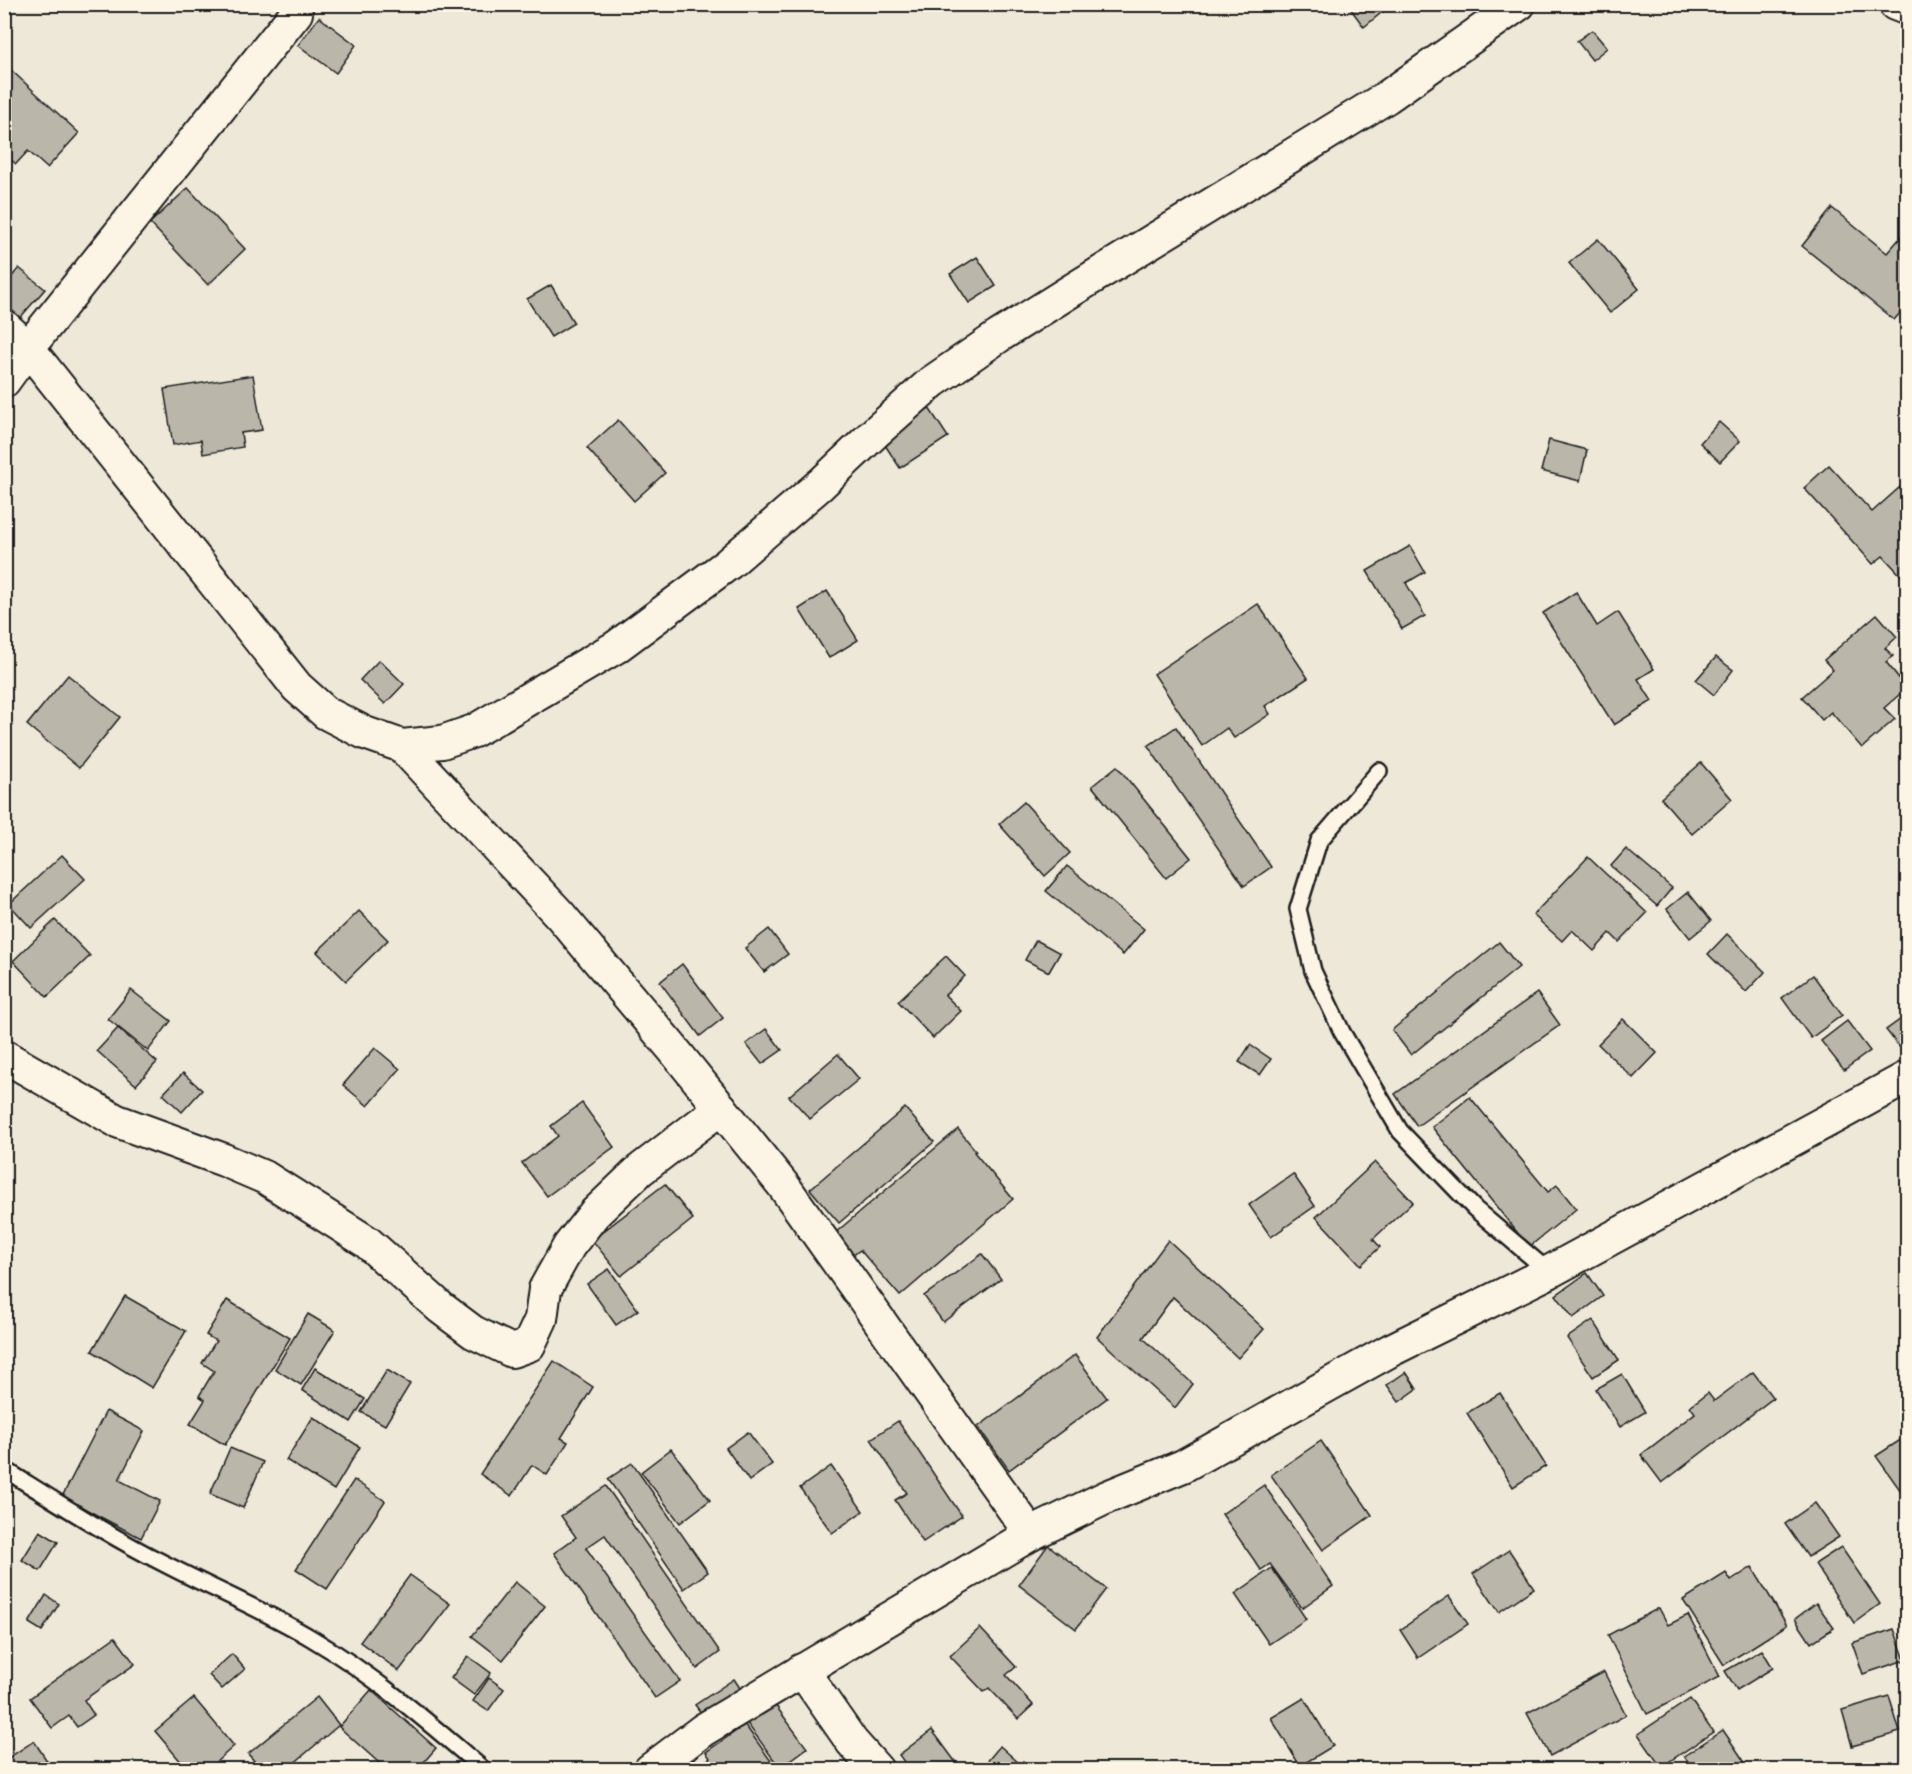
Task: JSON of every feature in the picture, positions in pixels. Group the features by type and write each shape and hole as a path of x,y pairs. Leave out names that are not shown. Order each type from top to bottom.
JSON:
{"street":[{"path":"4,326 28,348 297,687 326,713 365,733 402,746 442,742 474,731 616,647 728,564 822,484 878,429 932,382 1029,317 1387,97 1518,4"},
{"path":"1895,4 1908,9"},
{"path":"4,381 296,13"},
{"path":"402,746 560,915 783,1185 1031,1534"},
{"path":"4,1056 117,1120 266,1178 367,1242 441,1308 473,1332 512,1351 529,1345 541,1319 545,1289 569,1246 594,1214 640,1170 721,1108"},
{"path":"650,1770 703,1730 1031,1534 1107,1497 1183,1466 1391,1350 1548,1272 1908,1077"},
{"path":"802,1670 852,1742 877,1770"}],"lane":[{"path":"1379,771 1319,841 1298,909 1313,971 1342,1032 1400,1131 1475,1209 1548,1272"},
{"path":"4,1469 85,1520 164,1564 245,1602 312,1638 394,1694 484,1770"}],"building":[{"path":"1347,4 1392,4 1364,27"},
{"path":"319,17 356,45 336,73 298,45"},
{"path":"1592,30 1607,48 1592,60 1577,41"},
{"path":"12,71 79,133 47,168 28,151 16,164 4,154 4,80"},
{"path":"188,188 245,249 208,285 150,223"},
{"path":"1832,208 1887,253 1908,229 1908,304 1894,320 1802,246"},
{"path":"1598,239 1639,289 1610,313 1569,263"},
{"path":"977,257 996,286 969,303 950,274"},
{"path":"19,268 45,289 19,319 4,306 4,286"},
{"path":"551,285 574,323 551,337 527,299"},
{"path":"253,375 262,430 241,433 243,447 203,454 201,440 173,445 164,389"},
{"path":"929,408 948,437 900,468 881,439"},
{"path":"618,420 665,473 634,501 587,448"},
{"path":"1719,422 1740,441 1720,462 1700,443"},
{"path":"1549,440 1587,450 1580,481 1541,471"},
{"path":"1829,465 1872,512 1908,480 1908,583 1883,556 1873,564 1804,488"},
{"path":"1410,546 1425,572 1406,583 1425,616 1402,629 1367,571"},
{"path":"827,591 858,640 829,658 799,609"},
{"path":"1576,592 1597,626 1618,612 1654,669 1638,679 1652,701 1614,725 1543,613"},
{"path":"1258,604 1308,678 1265,706 1270,714 1234,738 1227,728 1202,746 1154,674"},
{"path":"1877,614 1897,637 1885,648 1893,656 1886,662 1907,688 1884,708 1895,719 1862,748 1831,712 1822,720 1802,697 1833,670 1824,660"},
{"path":"1716,657 1733,670 1714,695 1696,680"},
{"path":"379,660 404,684 385,704 360,680"},
{"path":"68,675 120,717 79,768 27,725"},
{"path":"1176,727 1271,867 1244,886 1148,746"},
{"path":"1701,763 1732,799 1692,834 1661,798"},
{"path":"1117,766 1191,858 1166,878 1092,786"},
{"path":"1024,802 1070,853 1045,876 999,824"},
{"path":"1626,849 1672,888 1657,906 1611,866"},
{"path":"62,855 85,879 31,928 9,904"},
{"path":"1588,857 1647,913 1619,942 1610,933 1594,951 1572,930 1562,941 1533,915"},
{"path":"1067,866 1144,929 1123,955 1046,891"},
{"path":"1688,892 1711,921 1690,938 1667,909"},
{"path":"359,911 388,940 346,981 317,952"},
{"path":"55,920 90,956 47,997 13,961"},
{"path":"769,929 788,954 764,972 745,948"},
{"path":"1727,934 1765,972 1746,992 1708,954"},
{"path":"1036,940 1060,953 1049,972 1025,960"},
{"path":"1499,942 1519,967 1411,1055 1392,1030"},
{"path":"946,956 965,976 945,995 961,1011 933,1038 898,1001"},
{"path":"682,964 723,1018 700,1036 660,982"},
{"path":"1813,975 1842,1015 1811,1038 1782,998"},
{"path":"131,990 171,1021 148,1051 108,1019"},
{"path":"1537,993 1560,1025 1417,1126 1395,1094"},
{"path":"1908,1014 1908,1058 1886,1030"},
{"path":"1623,1019 1657,1053 1633,1078 1598,1044"},
{"path":"1847,1021 1870,1051 1844,1070 1821,1041"},
{"path":"118,1028 157,1062 136,1085 97,1051"},
{"path":"766,1029 782,1050 762,1064 746,1044"},
{"path":"1250,1045 1271,1059 1260,1075 1239,1062"},
{"path":"375,1048 400,1069 368,1106 343,1085"},
{"path":"838,1054 859,1079 810,1119 789,1096"},
{"path":"183,1073 202,1090 182,1112 163,1094"},
{"path":"1470,1097 1548,1192 1557,1185 1576,1209 1529,1247 1432,1127"},
{"path":"582,1103 614,1147 547,1196 522,1163 558,1136 551,1126"},
{"path":"905,1108 934,1142 839,1223 810,1189"},
{"path":"958,1129 1013,1199 900,1296 860,1250 847,1260 829,1238"},
{"path":"1375,1162 1413,1202 1373,1239 1380,1247 1361,1265 1316,1217"},
{"path":"1293,1174 1315,1206 1271,1237 1249,1205"},
{"path":"665,1184 693,1219 621,1276 592,1240"},
{"path":"1168,1240 1264,1329 1238,1358 1173,1297 1143,1338 1193,1384 1175,1408 1097,1337"},
{"path":"982,1254 1001,1279 943,1322 924,1296"},
{"path":"609,1269 638,1310 616,1325 587,1284"},
{"path":"1587,1273 1603,1296 1573,1318 1556,1295"},
{"path":"125,1296 186,1331 152,1388 92,1351"},
{"path":"227,1300 290,1338 225,1445 190,1424 205,1400 199,1396 214,1371 202,1363 216,1341 206,1335"},
{"path":"308,1314 335,1330 301,1385 275,1369"},
{"path":"1593,1320 1619,1360 1593,1377 1567,1338"},
{"path":"1075,1355 1107,1398 1009,1470 978,1427"},
{"path":"554,1361 593,1387 561,1438 568,1442 547,1475 532,1465 512,1496 480,1474"},
{"path":"315,1368 365,1399 351,1422 302,1390"},
{"path":"387,1370 410,1384 385,1425 361,1412"},
{"path":"1406,1372 1417,1389 1399,1402 1387,1385"},
{"path":"1753,1372 1773,1398 1662,1483 1641,1455 1695,1413 1690,1406 1708,1393 1714,1401"},
{"path":"1622,1374 1645,1412 1620,1427 1596,1389"},
{"path":"1500,1393 1546,1466 1513,1487 1467,1413"},
{"path":"106,1411 144,1431 119,1480 160,1501 141,1538 62,1497"},
{"path":"313,1417 360,1447 334,1490 286,1460"},
{"path":"898,1421 962,1516 923,1542 895,1500 907,1493 871,1439"},
{"path":"748,1432 772,1464 749,1481 726,1448"},
{"path":"1905,1437 1908,1441 1908,1501 1876,1456"},
{"path":"1321,1441 1372,1515 1323,1550 1271,1475"},
{"path":"230,1448 263,1462 243,1508 210,1494"},
{"path":"671,1449 710,1500 680,1523 641,1472"},
{"path":"632,1463 708,1572 684,1589 608,1479"},
{"path":"831,1466 863,1511 832,1533 800,1488"},
{"path":"354,1480 385,1501 327,1589 296,1569"},
{"path":"1264,1485 1333,1586 1302,1608 1270,1564 1261,1570 1222,1514"},
{"path":"606,1486 720,1652 697,1669 605,1535 586,1548 680,1681 655,1698 554,1553 576,1537 561,1516"},
{"path":"1815,1503 1839,1537 1808,1557 1785,1524"},
{"path":"40,1531 58,1542 40,1571 22,1560"},
{"path":"1048,1545 1106,1589 1076,1629 1019,1585"},
{"path":"1841,1547 1880,1604 1854,1623 1815,1564"},
{"path":"1509,1550 1534,1588 1499,1612 1473,1574"},
{"path":"1752,1567 1787,1625 1724,1665 1683,1600 1726,1573 1731,1581"},
{"path":"1272,1568 1306,1619 1269,1644 1235,1594"},
{"path":"410,1575 450,1604 399,1671 360,1642"},
{"path":"515,1582 545,1606 503,1660 472,1636"},
{"path":"46,1595 59,1604 42,1631 29,1623"},
{"path":"1449,1596 1468,1624 1418,1658 1400,1630"},
{"path":"1816,1603 1834,1628 1811,1643 1795,1619"},
{"path":"1659,1608 1668,1625 1688,1615 1720,1677 1647,1714 1608,1635"},
{"path":"980,1628 1016,1667 1006,1675 1033,1705 1018,1719 989,1688 984,1692 950,1656"},
{"path":"1894,1629 1905,1660 1863,1674 1852,1643"},
{"path":"115,1637 135,1664 84,1700 94,1715 77,1727 69,1716 52,1728 30,1698"},
{"path":"1762,1650 1773,1668 1737,1690 1725,1671"},
{"path":"232,1654 245,1669 222,1689 209,1675"},
{"path":"468,1656 491,1673 474,1695 451,1678"},
{"path":"1604,1672 1626,1715 1550,1756 1527,1713"},
{"path":"489,1678 504,1689 488,1711 473,1701"},
{"path":"734,1679 746,1697 709,1723 695,1705"},
{"path":"371,1690 436,1748 417,1770 387,1770 339,1727"},
{"path":"1889,1696 1900,1732 1852,1746 1842,1710"},
{"path":"317,1697 339,1725 286,1770 248,1770 256,1763 248,1754"},
{"path":"194,1698 234,1746 207,1770 188,1770 155,1731"},
{"path":"1304,1698 1333,1746 1300,1766 1271,1718"},
{"path":"1690,1699 1713,1732 1661,1767 1638,1734"},
{"path":"773,1702 807,1748 780,1768 746,1722"},
{"path":"745,1725 771,1761 759,1770 695,1770 710,1758 706,1752"},
{"path":"932,1730 960,1768 958,1770 910,1770 899,1755"},
{"path":"1723,1730 1750,1770 1694,1770 1684,1756"},
{"path":"34,1741 53,1770 4,1770 4,1761"},
{"path":"1000,1746 1019,1763 1014,1770 980,1770"},
{"path":"1023,1761 1033,1770 1016,1770"}]}
